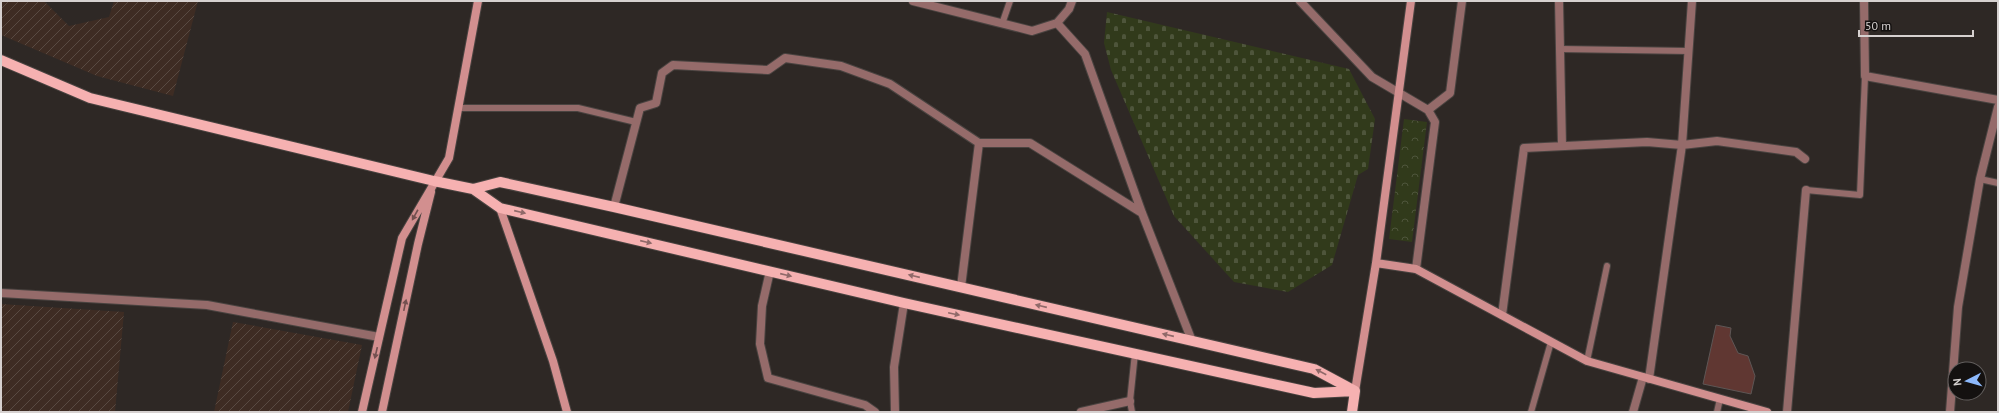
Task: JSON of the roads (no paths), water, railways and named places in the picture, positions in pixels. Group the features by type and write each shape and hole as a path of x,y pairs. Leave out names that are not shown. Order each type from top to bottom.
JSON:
{"main road":[{"path":"362,412 402,238 449,158 478,1"},
{"path":"1352,412 1376,263 1411,1"},
{"path":"1,60 90,98 434,182 473,189 500,182 961,287 1314,369 1355,391"},
{"path":"382,412 418,244 434,182"},
{"path":"473,189 500,208 904,303 1314,393 1355,391"},
{"path":"500,208 553,361 567,412"},
{"path":"1376,263 1416,269 1587,361 1766,412"},
{"path":"1355,391 1358,412"}],"street":[{"path":"913,1 1032,31 1057,23 1069,9 1072,1"},
{"path":"1300,1 1372,77 1428,110 1435,122 1416,269"},
{"path":"1428,110 1450,93 1462,1"},
{"path":"1559,1 1562,146"},
{"path":"1633,412 1646,378 1682,145 1692,1"},
{"path":"1864,1 1865,76 1998,100"},
{"path":"1057,23 1085,54 1142,213 1192,341"},
{"path":"614,207 640,108 656,103 662,73 673,65 768,70 784,58 841,66 890,84 978,143 1030,143 1142,213"},
{"path":"1950,412 1958,307 1980,179 1998,107"},
{"path":"1502,315 1524,148 1647,142 1682,145 1717,141 1796,152 1805,159"},
{"path":"961,287 978,143"},
{"path":"1787,412 1806,190"},
{"path":"770,271 762,306 760,344 768,378 865,405 875,412"},
{"path":"1,294 207,305 379,337"},
{"path":"894,412 894,367 904,303"},
{"path":"1081,412 1130,401"}],"lane":[{"path":"1002,24 1010,1"},
{"path":"1560,49 1689,51"},
{"path":"1806,190 1860,195 1865,76"},
{"path":"458,108 578,108 636,122"},
{"path":"1980,179 1998,183"},
{"path":"1587,361 1607,266"},
{"path":"1531,412 1551,342"},
{"path":"1132,412 1130,401 1135,353"},
{"path":"1716,412 1720,399"}]}
